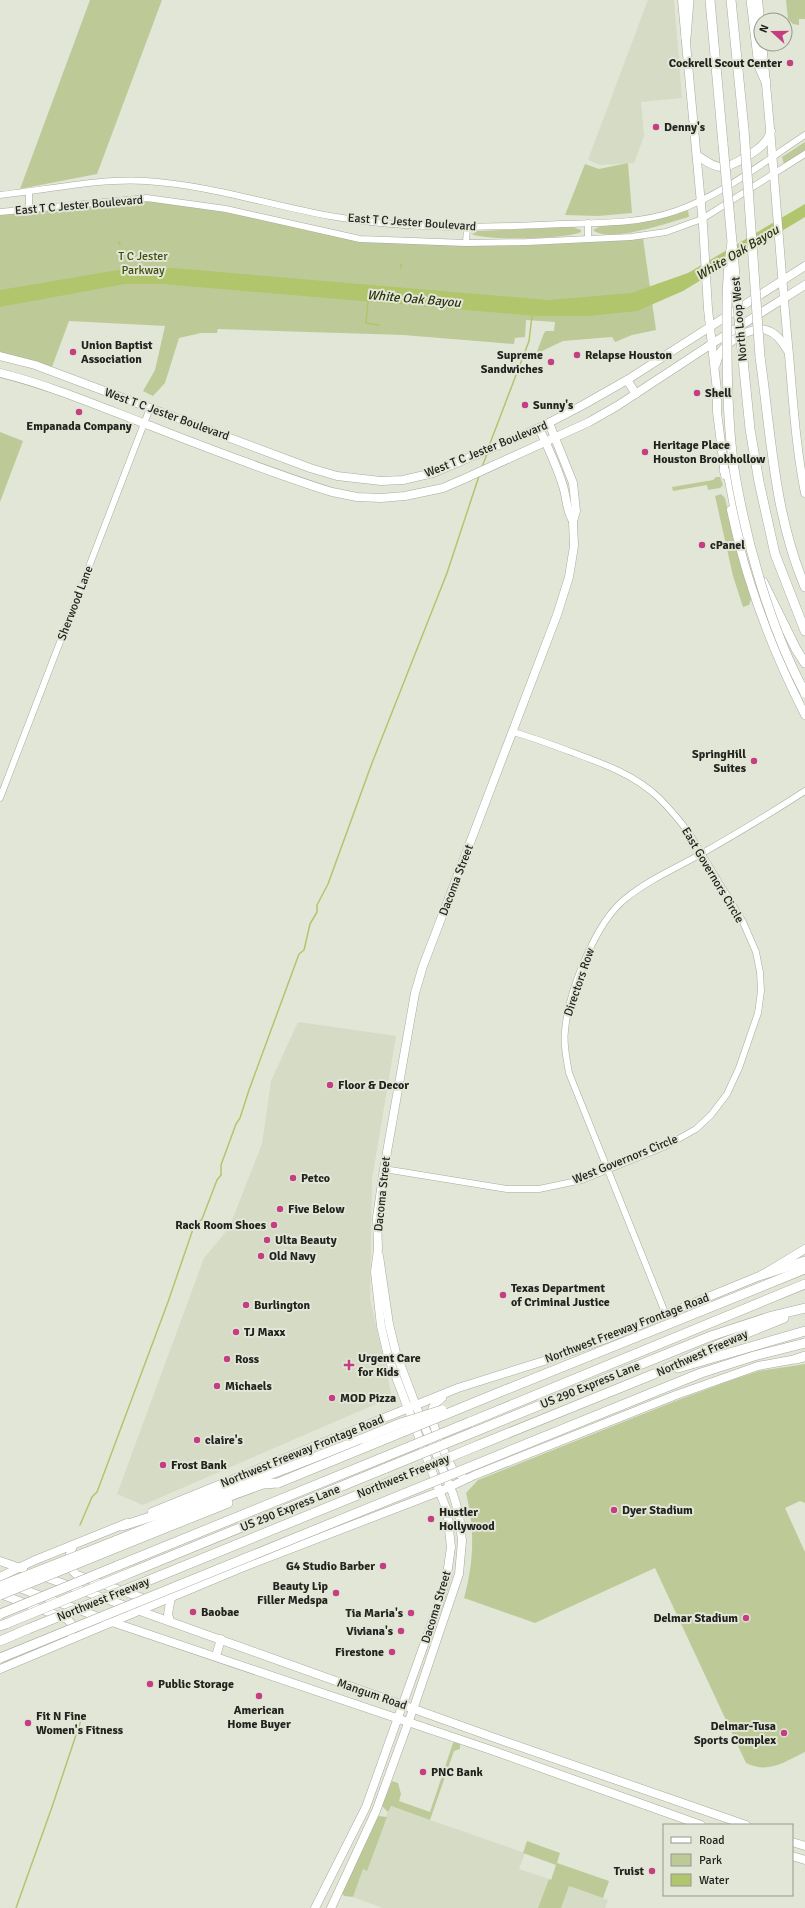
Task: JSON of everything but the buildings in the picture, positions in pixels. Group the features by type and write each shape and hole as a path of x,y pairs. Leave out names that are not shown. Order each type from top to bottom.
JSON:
{"highway":[{"path":"686,38 689,0"},
{"name":"North Loop West","path":"710,0 750,429 757,474 775,554 805,631"},
{"name":"North Loop West","path":"731,0 744,130 760,357 771,448 781,511 793,558 805,587"},
{"path":"751,0 759,66 766,82"},
{"path":"732,243 727,274 727,392 734,469 756,568 779,633 805,693"},
{"path":"724,470 729,478 736,514 752,561 796,649 805,663"},
{"path":"762,1275 805,1261"},
{"path":"0,1594 805,1269"},
{"path":"790,1289 805,1280"},
{"path":"790,1289 805,1284"},
{"name":"Northwest Freeway","path":"0,1614 470,1422 790,1289"},
{"name":"Northwest Freeway","path":"0,1641 654,1374 708,1349 805,1309"},
{"name":"US 290 Express Lane","path":"4,1624 711,1336 772,1316 805,1309"},
{"path":"654,1374 805,1332"},
{"path":"0,1658 701,1373 754,1356 805,1343"},
{"path":"122,1526 164,1513 279,1472 401,1422 505,1390"},
{"path":"0,1586 189,1511 263,1484 278,1483"}],"main road":[{"path":"682,0 703,223 708,309 713,343 717,412 724,470 740,548 757,606 777,656 805,715"},
{"path":"758,0 759,12"},
{"path":"763,52 771,130 783,299 799,453 805,493"},
{"path":"697,155 713,165 722,167 730,166 760,148 766,142 771,130"},
{"name":"West T C Jester Boulevard","path":"0,356 34,365 310,468 337,476 381,481 403,480 433,473 549,423 627,380 710,325 782,282 805,266"},
{"name":"West T C Jester Boulevard","path":"0,372 25,379 332,492 357,497 381,498 405,496 443,488 589,422 636,394 805,285"},
{"path":"715,367 722,351 732,342 755,329 765,330 777,336 788,351"},
{"path":"627,380 636,394"},
{"name":"Dacoma Street","path":"315,1908 366,1807 404,1705 440,1600 450,1564 451,1539 449,1521 441,1491 412,1407 389,1324 378,1249 377,1217 384,1169 415,993 419,978 565,594 572,561 573,521 576,511 573,484 556,437 549,423"},
{"name":"Dacoma Street","path":"539,428 563,486 568,513 573,521"},
{"name":"Dacoma Street","path":"331,1908 376,1810 413,1709 459,1574 462,1541 459,1514 450,1487 388,1356 381,1326 375,1272 378,1249"},
{"name":"Northwest Freeway Frontage Road","path":"0,1577 33,1561 73,1546 276,1461 450,1391 562,1355 666,1315 762,1275 805,1249"},
{"path":"381,1326 389,1324"},
{"path":"0,1669 241,1568 441,1491 520,1457 676,1395 730,1375 779,1361 802,1357"},
{"path":"450,1391 433,1406 431,1411 434,1424 453,1470 458,1474 465,1474 520,1457"},
{"path":"73,1546 69,1556 68,1565 77,1575 149,1601 162,1601"},
{"name":"Mangum Road","path":"0,1560 222,1639 313,1674 743,1824"},
{"name":"Mangum Road","path":"0,1580 112,1622 216,1656 398,1720 491,1750 698,1824"},
{"path":"0,1594 67,1619 73,1628 59,1643"},
{"path":"170,1621 169,1610 171,1597"},
{"path":"216,1656 222,1639"},
{"path":"309,1688 313,1674"},
{"path":"491,1750 495,1738"},
{"path":"568,1778 573,1765"},
{"path":"793,1842 805,1846"},
{"path":"793,1856 805,1860"}],"street":[{"name":"East T C Jester Boulevard","path":"0,195 112,182 145,181 236,194 346,219 405,225 467,227 628,221 654,217 701,201 805,135"},
{"name":"East T C Jester Boulevard","path":"0,212 29,208 147,198 226,209 360,239 466,243 588,239 650,235 703,223 805,154"},
{"path":"29,192 29,208"},
{"path":"588,223 588,239"},
{"path":"466,243 467,227"},
{"name":"Sherwood Lane","path":"0,798 150,408"},
{"name":"East Governors Circle","path":"513,732 595,760 620,771 643,785 659,798 679,820 702,854 743,922 756,952 760,972 761,992 758,1012 738,1068"},
{"name":"Directors Row","path":"666,1315 569,1073 564,1032 567,1013 573,992 595,937 606,919 624,900 645,884 702,854 805,792"},
{"name":"West Governors Circle","path":"384,1169 506,1189 540,1189 582,1180 666,1146 696,1129 711,1115 727,1094 738,1068"}],"shaded area":[{"path":"648,0 674,0 682,98 641,102 644,136 634,163 600,165 588,160"},
{"path":"298,1022 396,1036 372,1179 370,1299 392,1397 143,1505 117,1494 204,1258 229,1228 262,1144 271,1081"},
{"path":"390,1806 525,1853 519,1869 549,1879 538,1908 383,1908 353,1897 363,1869 367,1870"},
{"path":"569,1886 608,1900 605,1908 561,1908"}],"green space":[{"path":"90,0 162,0 97,174 20,189"},
{"path":"786,0 805,0 805,19 799,19 799,25 793,24 793,12 787,12"},
{"path":"805,142 805,150 784,164 782,157"},
{"path":"628,163 632,213 598,216 565,215 585,164 599,169"},
{"name":"T C Jester Parkway","path":"136,201 164,202 215,209 333,236 470,246 535,245 643,238 656,330 632,335 615,342 612,337 563,341 536,354 544,333 546,331 554,331 555,322 526,320 525,337 515,338 514,344 403,335 218,329 217,333 201,333 179,338 165,383 153,396 143,391 155,370 165,326 69,321 52,367 0,353 0,215"},
{"path":"688,210 689,217 640,231 612,235 601,234 593,230 607,225 654,220"},
{"path":"573,227 581,230 581,232 544,238 492,238 472,234 477,231"},
{"path":"0,432 23,441 0,502"},
{"path":"716,477 720,477 723,485 720,488 708,490 707,485 673,491 672,487 713,480"},
{"path":"721,494 725,498 751,599 749,605 743,607 733,576 715,496"},
{"path":"805,1364 805,1503 800,1501 785,1508 805,1552 805,1752 783,1763 769,1767 754,1766 746,1763 655,1568 535,1623 464,1598 470,1571 472,1546 471,1520 466,1493 478,1480 732,1380 759,1371"},
{"path":"455,1742 460,1744 460,1749 454,1751 430,1820 391,1806 388,1812 382,1806 392,1781 398,1783 401,1794 399,1801 430,1812 453,1743"},
{"path":"377,1817 387,1817 367,1871 363,1869 353,1897 344,1896 341,1892"},
{"path":"527,1841 560,1853 557,1863 609,1881 603,1898 569,1886 561,1908 538,1908 556,1865 523,1853"}],"water":[{"name":"White Oak Bayou","path":"805,204 805,217 683,291 637,311 589,316 536,316 162,284 125,284 0,307 0,290 124,269 173,268 548,300 631,293 688,273"}],"waterway":[{"name":"White Oak Bayou","path":"368,301 366,323 379,325"},
{"path":"489,446 529,341 532,316"},
{"path":"482,467 487,454"},
{"path":"80,1525 92,1497 97,1492 168,1302 193,1229 202,1219 217,1180 221,1175 221,1165 236,1124 240,1118 299,954 304,950 310,924 317,912 317,905 328,884 372,763 447,573 479,476"},
{"path":"16,1908 82,1717"}],"place":[{"name":"Cockrell Scout Center","path":"790,63"},
{"name":"Denny's","path":"656,127"},
{"name":"Union Baptist Association","path":"73,352"},
{"name":"Relapse Houston","path":"577,355"},
{"name":"Supreme Sandwiches","path":"551,362"},
{"name":"Shell","path":"697,393"},
{"name":"Sunny's","path":"525,405"},
{"name":"Empanada Company","path":"79,412"},
{"name":"Heritage Place Houston Brookhollow","path":"645,452"},
{"name":"cPanel","path":"702,545"},
{"name":"SpringHill Suites","path":"754,761"},
{"name":"Floor & Decor","path":"330,1085"},
{"name":"Petco","path":"293,1178"},
{"name":"Five Below","path":"280,1209"},
{"name":"Rack Room Shoes","path":"274,1225"},
{"name":"Ulta Beauty","path":"267,1240"},
{"name":"Old Navy","path":"261,1256"},
{"name":"Texas Department of Criminal Justice","path":"503,1295"},
{"name":"Burlington","path":"246,1305"},
{"name":"TJ Maxx","path":"236,1332"},
{"name":"Ross","path":"227,1359"},
{"name":"Urgent Care for Kids","path":"349,1365"},
{"name":"Michaels","path":"217,1386"},
{"name":"MOD Pizza","path":"332,1398"},
{"name":"claire's","path":"197,1440"},
{"name":"Frost Bank","path":"163,1465"},
{"name":"Dyer Stadium","path":"614,1510"},
{"name":"Hustler Hollywood","path":"431,1519"},
{"name":"G4 Studio Barber","path":"383,1566"},
{"name":"Beauty Lip Filler Medspa","path":"336,1593"},
{"name":"Baobae","path":"193,1612"},
{"name":"Tia Maria's","path":"411,1613"},
{"name":"Delmar Stadium","path":"746,1618"},
{"name":"Viviana's","path":"401,1631"},
{"name":"Firestone","path":"392,1652"},
{"name":"Public Storage","path":"150,1684"},
{"name":"American Home Buyer","path":"259,1696"},
{"name":"Fit N Fine Women's Fitness","path":"28,1723"},
{"name":"Delmar-Tusa Sports Complex","path":"784,1733"},
{"name":"PNC Bank","path":"423,1772"},
{"name":"Truist","path":"652,1871"}]}
